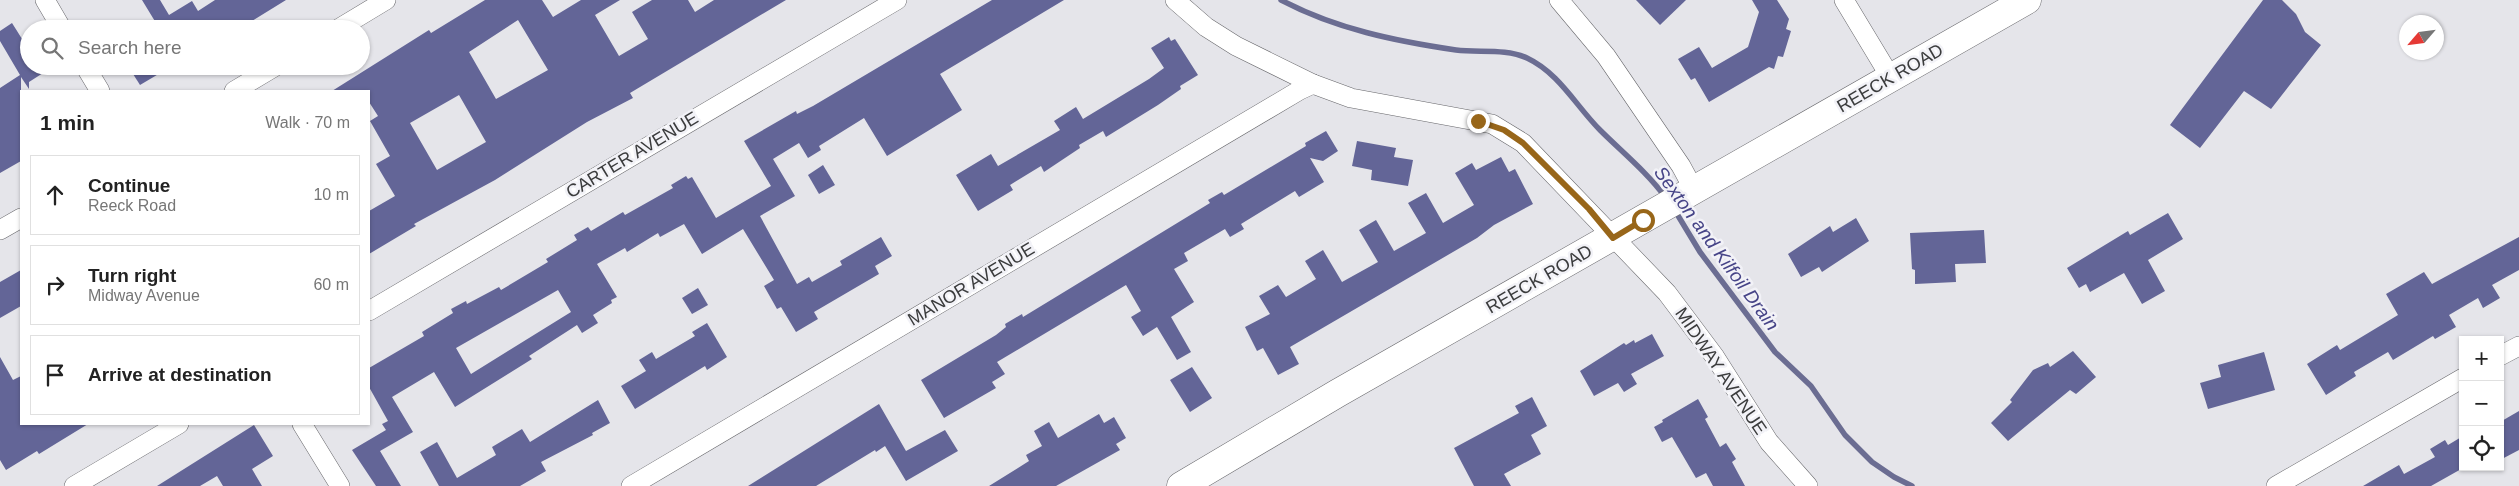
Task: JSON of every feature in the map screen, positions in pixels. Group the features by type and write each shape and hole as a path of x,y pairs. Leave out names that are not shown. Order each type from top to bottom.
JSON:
{"street":[{"path":"45,0 57,20"},
{"path":"353,20 386,0"},
{"name":"CARTER AVENUE","path":"370,310 896,0"},
{"name":"MIDWAY AVENUE","path":"1175,0 1206,27 1236,46 1313,84 1351,98 1478,121 1504,130 1523,143 1589,209 1613,238 1667,293 1716,357 1770,442 1808,486"},
{"path":"1559,0 1606,56 1681,166 1690,192"},
{"path":"1844,0 1891,78"},
{"name":"REECK ROAD","path":"1181,486 1338,393 1613,238 1690,192 2027,0"},
{"path":"90,75 99,90"},
{"path":"236,90 261,75"},
{"name":"MANOR AVENUE","path":"631,486 1313,84"},
{"path":"0,230 20,219"},
{"path":"2504,354 2519,346"},
{"path":"2276,486 2459,380"},
{"path":"74,486 177,425"},
{"path":"303,425 340,486"}],"building":[{"path":"142,0 160,0 169,15 192,1 198,11 215,0 286,0 254,20 154,20"},
{"path":"485,0 542,0 553,17 581,0 620,0 595,15 619,56 648,39 632,12 652,0 688,0 695,12 714,0 786,0 630,93 633,98 587,122 495,180 414,224 416,226 370,253 370,210 395,196 376,164 390,156 370,121 378,116 370,104 370,90 334,90 357,75 370,75 370,67 429,30 431,33","holes":["518,20 548,70 496,99 469,52","459,95 486,142 437,170 410,123"]},
{"path":"992,0 1064,0 940,74 962,110 887,156 864,118 819,146 821,150 808,158 799,143 773,159 795,196 760,216 797,284 809,277 812,282 842,265 840,261 881,237 892,256 875,266 879,274 814,312 818,319 796,332 781,307 777,309 764,286 774,280 743,229 702,254 684,224 660,237 658,233 627,252 625,248 597,264 617,297 611,300 612,303 593,315 598,323 582,333 577,325 529,356 532,359 455,407 434,372 392,397 413,432 380,451 401,486 376,486 352,450 386,430 382,424 388,421 370,389 370,367 424,336 422,332 453,313 451,309 466,301 467,304 499,287 501,290 548,262 546,259 577,240 574,235 588,227 591,231 623,212 625,215 673,188 671,185 686,176 688,179 692,177 716,218 771,186 744,141 796,111 797,114","holes":["558,290 571,312 471,374 456,348"]},
{"path":"1636,0 1686,0 1660,25"},
{"path":"1752,0 1777,0 1789,19 1786,29 1791,31 1783,57 1778,56 1774,69 1769,67 1709,102 1695,78 1691,80 1678,59 1699,47 1712,68 1748,47 1759,12"},
{"path":"2263,0 2282,0 2296,14 2305,32 2321,45 2271,109 2244,91 2200,148 2170,125"},
{"path":"12,23 20,36 20,75 0,41 0,31"},
{"path":"1169,37 1171,41 1175,39 1198,75 1180,86 1181,89 1158,105 1106,137 1103,131 1079,145 1080,148 1044,172 1041,166 1010,185 1013,190 978,211 956,175 991,154 998,166 1060,130 1054,121 1076,107 1083,119 1149,79 1164,68 1151,48"},
{"path":"20,75 40,75 29,82 29,89 21,77 20,162 0,173 0,88"},
{"path":"134,75 157,75 140,85"},
{"path":"1326,131 1338,151 1323,161 1310,158 1324,182 1299,197 1295,191 1241,224 1244,229 1230,237 1225,229 1184,253 1188,261 1174,269 1194,302 1171,317 1191,352 1177,360 1157,327 1143,336 1131,317 1141,311 1126,285 997,362 1005,374 992,382 996,388 944,418 921,380 996,335 1006,327 1005,324 1022,314 1023,317 1210,203 1208,200 1222,192 1224,195 1306,146 1305,143"},
{"path":"1357,141 1396,148 1394,157 1413,160 1408,186 1371,180 1372,170 1352,166"},
{"path":"1501,157 1509,172 1515,169 1533,204 1494,225 1477,238 1290,347 1299,364 1278,375 1263,348 1257,351 1245,327 1270,314 1259,296 1278,285 1286,297 1316,279 1305,261 1323,250 1342,282 1378,262 1359,230 1376,220 1394,251 1426,233 1408,203 1426,193 1443,223 1474,205 1455,173 1472,163 1476,170"},
{"path":"823,165 835,185 819,194 808,175"},
{"path":"2168,213 2183,239 2148,260 2165,291 2142,304 2124,273 2090,292 2086,284 2079,288 2067,268 2128,231 2130,235"},
{"path":"1856,218 1869,241 1822,272 1819,267 1801,277 1788,254 1830,226 1833,232"},
{"path":"1984,230 1986,263 1955,264 1956,282 1915,284 1915,270 1912,269 1910,233"},
{"path":"2519,237 2519,270 2492,285 2500,298 2483,308 2478,298 2449,315 2456,327 2435,339 2433,336 2393,360 2388,352 2354,372 2356,376 2326,395 2307,364 2337,345 2340,350 2398,315 2386,294 2424,272 2432,284"},
{"path":"20,271 20,307 0,318 0,282"},
{"path":"698,288 708,305 692,314 682,298"},
{"path":"707,323 727,357 707,370 705,366 635,409 621,386 646,371 639,360 652,352 656,359 695,336 692,332"},
{"path":"1652,334 1664,356 1631,374 1637,384 1624,392 1618,383 1594,396 1580,371 1624,343 1626,345 1634,340 1635,343"},
{"path":"2073,351 2096,377 2076,394 2070,390 2008,441 1991,423 2012,402 2010,400 2033,370 2048,363 2050,367"},
{"path":"2264,352 2275,390 2208,409 2200,383 2221,377 2218,365"},
{"path":"0,357 13,380 20,376 20,425 86,425 39,454 37,451 6,470 0,460"},
{"path":"1192,367 1212,398 1190,412 1170,380"},
{"path":"1532,397 1547,426 1531,435 1541,454 1504,474 1511,486 1474,486 1454,448 1519,413 1515,406"},
{"path":"1698,399 1708,417 1705,419 1720,447 1726,443 1736,459 1732,462 1745,486 1713,486 1706,473 1696,478 1672,437 1662,442 1654,427 1663,422 1662,420"},
{"path":"598,400 610,423 592,433 593,435 541,462 546,471 520,486 439,486 420,452 437,442 457,478 496,455 492,447 522,429 530,442"},
{"path":"879,404 906,451 945,430 958,451 906,481 885,446 876,452 875,450 816,486 748,486"},
{"path":"2519,411 2519,450 2504,458 2504,426 2504,420"},
{"path":"1099,414 1104,423 1114,417 1126,438 1116,444 1120,450 1056,486 989,486 1029,461 1026,455 1042,446 1034,431 1049,422 1058,438"},
{"path":"254,425 273,456 252,469 262,486 223,486 217,476 200,486 157,486"},
{"path":"2459,438 2459,470 2431,486 2363,486 2399,465 2404,474 2435,457 2430,449 2445,440 2448,445"}],"waterway":[{"name":"Sexton and Kilfoil Drain","path":"1281,0 1323,19 1388,38 1456,50 1510,53 1527,58 1549,72 1558,81 1591,121 1643,171 1666,198"},
{"name":"Sexton and Kilfoil Drain","path":"1674,209 1700,252 1775,352 1811,386 1845,435 1872,462 1894,477 1912,486"}],"route":[{"path":"1478,121 1492,124 1523,143 1589,209 1613,238 1643,220"}]}
